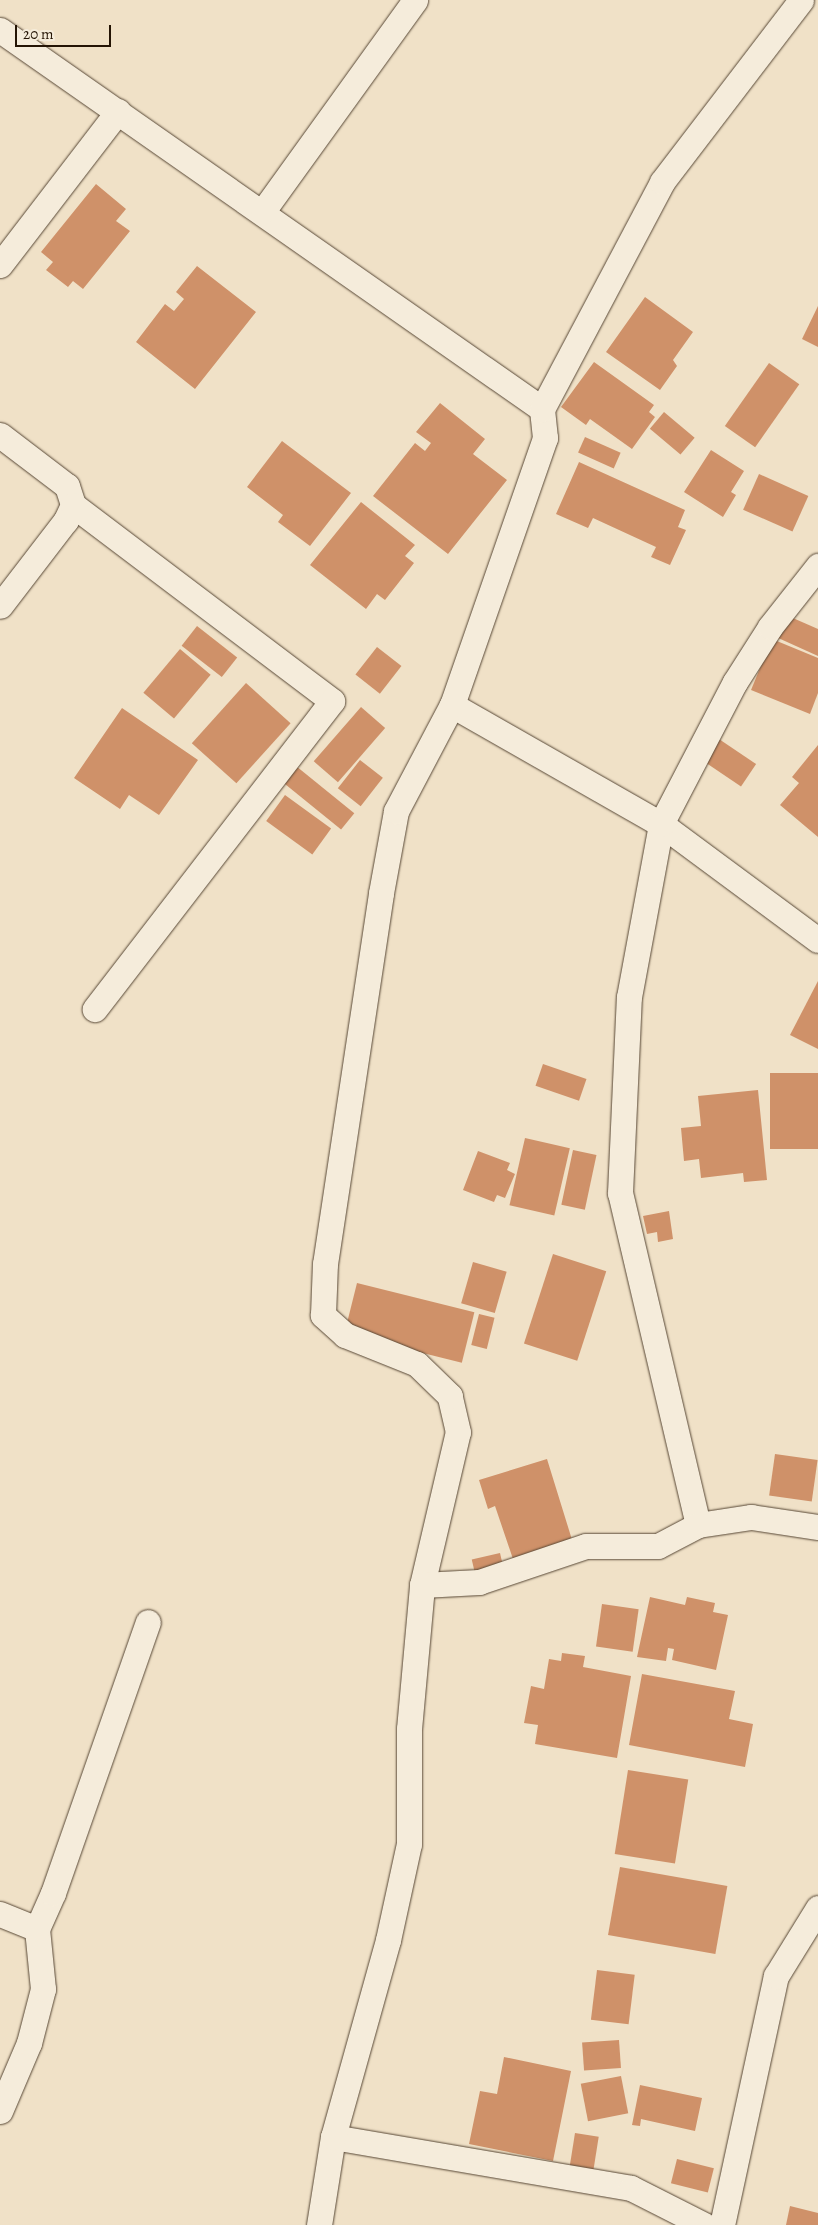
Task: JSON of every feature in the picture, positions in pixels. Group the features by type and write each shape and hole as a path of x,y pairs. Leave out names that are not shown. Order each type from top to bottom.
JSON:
{"street":[{"path":"263,211 415,0"},
{"path":"319,2225 332,2137 388,1940 409,1844 409,1729 422,1585 458,1432 450,1396 417,1364 346,1335 323,1315 325,1264 380,893 396,811 452,705 545,438 542,408 662,182 801,0"},
{"path":"0,30 263,211 542,408"},
{"path":"0,265 118,111"},
{"path":"0,435 67,486 73,505 332,701 96,1009"},
{"path":"0,606 66,520 73,505"},
{"path":"698,1525 620,1193 629,997 661,824 735,682 770,627 818,566"},
{"path":"452,705 661,824 818,940"},
{"path":"422,1585 479,1582 586,1546 658,1546 698,1525 751,1517 818,1527"},
{"path":"0,2111 29,2043 43,1989 37,1929 53,1893 148,1622"},
{"path":"722,2225 776,1976 818,1908"},
{"path":"0,1914 37,1929"},
{"path":"332,2137 630,2188 704,2225"}],"building":[{"path":"96,184 126,209 116,221 130,231 83,289 73,281 68,287 46,270 53,262 41,252"},
{"path":"197,266 256,312 195,389 136,342 165,304 174,311 184,299 176,292"},
{"path":"645,297 693,332 673,360 677,366 660,390 606,352"},
{"path":"818,306 818,347 802,339"},
{"path":"594,362 654,405 649,412 655,417 632,449 590,419 586,425 561,407"},
{"path":"769,363 799,384 755,447 725,426"},
{"path":"440,403 485,439 473,454 507,480 448,554 373,496 415,443 425,451 431,443 416,432"},
{"path":"664,412 695,438 681,455 650,429"},
{"path":"585,437 621,453 614,468 578,453"},
{"path":"282,441 351,493 310,546 278,522 283,515 247,487"},
{"path":"711,450 744,471 731,492 736,495 723,517 684,492"},
{"path":"579,462 685,510 678,527 686,530 670,565 651,557 656,547 593,518 588,528 556,514"},
{"path":"759,474 808,496 792,532 743,510"},
{"path":"361,502 415,545 405,556 414,563 385,600 377,594 366,609 310,565"},
{"path":"786,615 818,629 818,656 776,637"},
{"path":"197,626 237,657 222,677 182,646"},
{"path":"772,639 818,658 818,693 810,714 751,690"},
{"path":"377,647 401,666 380,694 355,675"},
{"path":"180,649 211,675 174,718 143,693"},
{"path":"246,683 291,723 236,783 192,743"},
{"path":"361,707 385,728 338,782 314,761"},
{"path":"122,708 198,760 159,815 129,795 120,809 74,778"},
{"path":"713,735 756,764 741,786 698,757"},
{"path":"818,745 818,837 780,805 799,783 792,777"},
{"path":"360,760 383,778 361,806 338,788"},
{"path":"296,766 354,813 341,830 283,782"},
{"path":"285,795 331,829 312,854 266,821"},
{"path":"818,981 818,1049 790,1035"},
{"path":"543,1064 586,1079 579,1101 536,1086"},
{"path":"770,1073 818,1073 818,1149 770,1149"},
{"path":"758,1090 767,1180 744,1182 743,1173 701,1178 699,1159 684,1161 681,1128 701,1126 698,1096"},
{"path":"525,1138 570,1148 554,1216 509,1205"},
{"path":"573,1150 596,1155 585,1210 561,1205"},
{"path":"478,1151 510,1163 507,1170 515,1174 505,1198 497,1195 494,1202 463,1190"},
{"path":"669,1211 673,1239 658,1242 657,1232 647,1234 643,1216"},
{"path":"553,1254 606,1271 577,1361 524,1343"},
{"path":"473,1262 507,1272 495,1313 461,1303"},
{"path":"357,1283 474,1312 462,1363 344,1333"},
{"path":"479,1314 495,1318 487,1349 471,1345"},
{"path":"775,1454 818,1460 812,1502 769,1496"},
{"path":"547,1459 573,1543 514,1562 495,1506 488,1509 479,1480"},
{"path":"500,1553 504,1571 476,1577 472,1560"},
{"path":"650,1597 685,1605 687,1597 715,1603 713,1612 728,1615 716,1670 672,1660 674,1649 668,1648 666,1661 637,1657"},
{"path":"602,1604 639,1609 633,1652 596,1647"},
{"path":"562,1653 585,1656 583,1667 631,1676 617,1758 535,1744 538,1725 524,1723 531,1686 544,1689 549,1659 561,1661"},
{"path":"642,1674 735,1691 729,1719 753,1724 745,1767 629,1745"},
{"path":"628,1770 688,1780 675,1863 615,1854"},
{"path":"620,1867 727,1886 715,1954 608,1935"},
{"path":"597,1970 635,1975 629,2024 591,2020"},
{"path":"619,2040 621,2068 584,2071 582,2043"},
{"path":"504,2057 571,2071 553,2161 469,2144 480,2091 497,2094"},
{"path":"621,2076 628,2113 588,2121 581,2084"},
{"path":"640,2085 702,2098 695,2131 641,2119 640,2126 632,2125"},
{"path":"575,2133 599,2137 592,2176 569,2173"},
{"path":"677,2159 714,2168 708,2192 671,2183"},
{"path":"790,2206 818,2213 818,2225 786,2225"}]}
